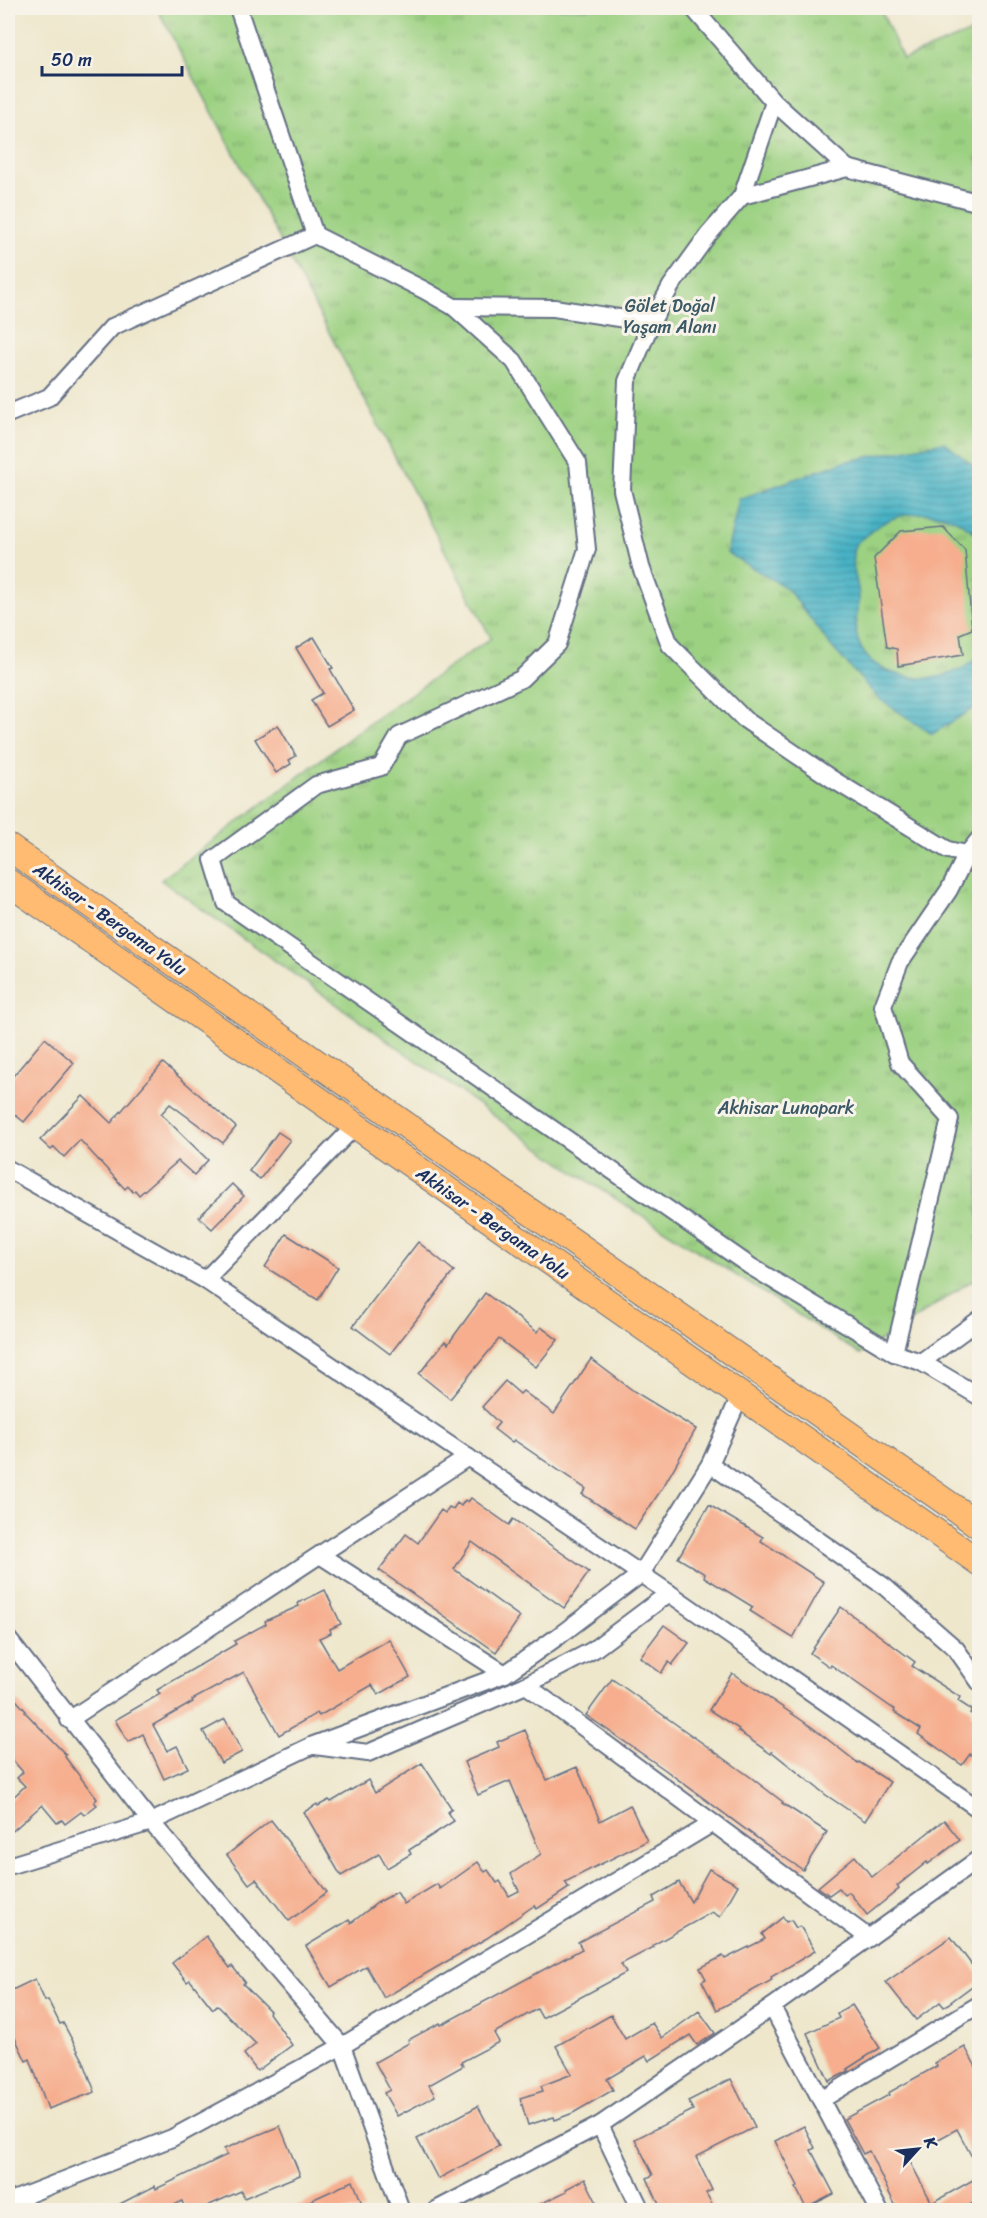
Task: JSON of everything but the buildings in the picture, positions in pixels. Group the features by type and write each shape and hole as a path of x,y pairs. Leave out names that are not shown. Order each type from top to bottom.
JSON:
{"main road":[{"name":"Akhisar - Bergama Yolu","path":"8,847 980,1526"},
{"name":"Akhisar - Bergama Yolu","path":"8,882 980,1563"}],"street":[{"path":"238,8 315,235 454,307 514,361 578,463 587,549 557,644 521,679 399,736 381,767 316,784 213,860 226,903 750,1266 894,1353 921,1362 980,1397"},
{"path":"693,8 774,102 847,168 980,203"},
{"path":"774,102 742,196 708,235 671,286 651,322 627,381 622,490 641,567 670,645 744,719 832,778 948,850 967,854"},
{"path":"742,196 847,168"},
{"path":"8,414 49,397 112,327 315,235"},
{"path":"454,307 554,308 651,322"},
{"path":"894,1353 950,1119 900,1062 882,1006 900,962 949,890 967,854 980,838"},
{"path":"205,1280 355,1126"},
{"path":"8,1169 205,1280 669,1593 980,1810"},
{"path":"921,1362 980,1319"},
{"path":"8,1866 151,1822 311,1746 505,1674 641,1574 710,1464 740,1396"},
{"path":"69,1720 468,1457"},
{"path":"710,1464 885,1587 956,1649 980,1683"},
{"path":"320,1555 505,1674"},
{"path":"311,1746 368,1753 526,1685 593,1650 669,1593"},
{"path":"8,1639 69,1720 151,1822 342,2046 400,2211"},
{"path":"526,1685 870,1938"},
{"path":"8,2202 172,2138 342,2046 713,1822"},
{"path":"436,2211 600,2125 772,2007 980,1858"},
{"path":"820,2100 980,2004"},
{"path":"772,2007 879,2211"},
{"path":"600,2125 640,2211"}],"green space":[{"name":"Gölet Doğal Yaşam Alanı","path":"157,8 880,8 903,59 979,29 979,1276 860,1354 575,1173 161,880 375,719 491,638"}],"water":[{"path":"944,442 979,470 979,542 978,535 956,520 933,514 909,514 897,517 876,528 857,543 853,557 859,591 857,637 867,657 875,664 895,674 926,678 943,676 959,670 979,655 979,705 932,734 878,698 831,646 787,588 727,553 739,499 843,462"}],"park label":[{"name":"Akhisar Lunapark","path":"786,1108"}]}
